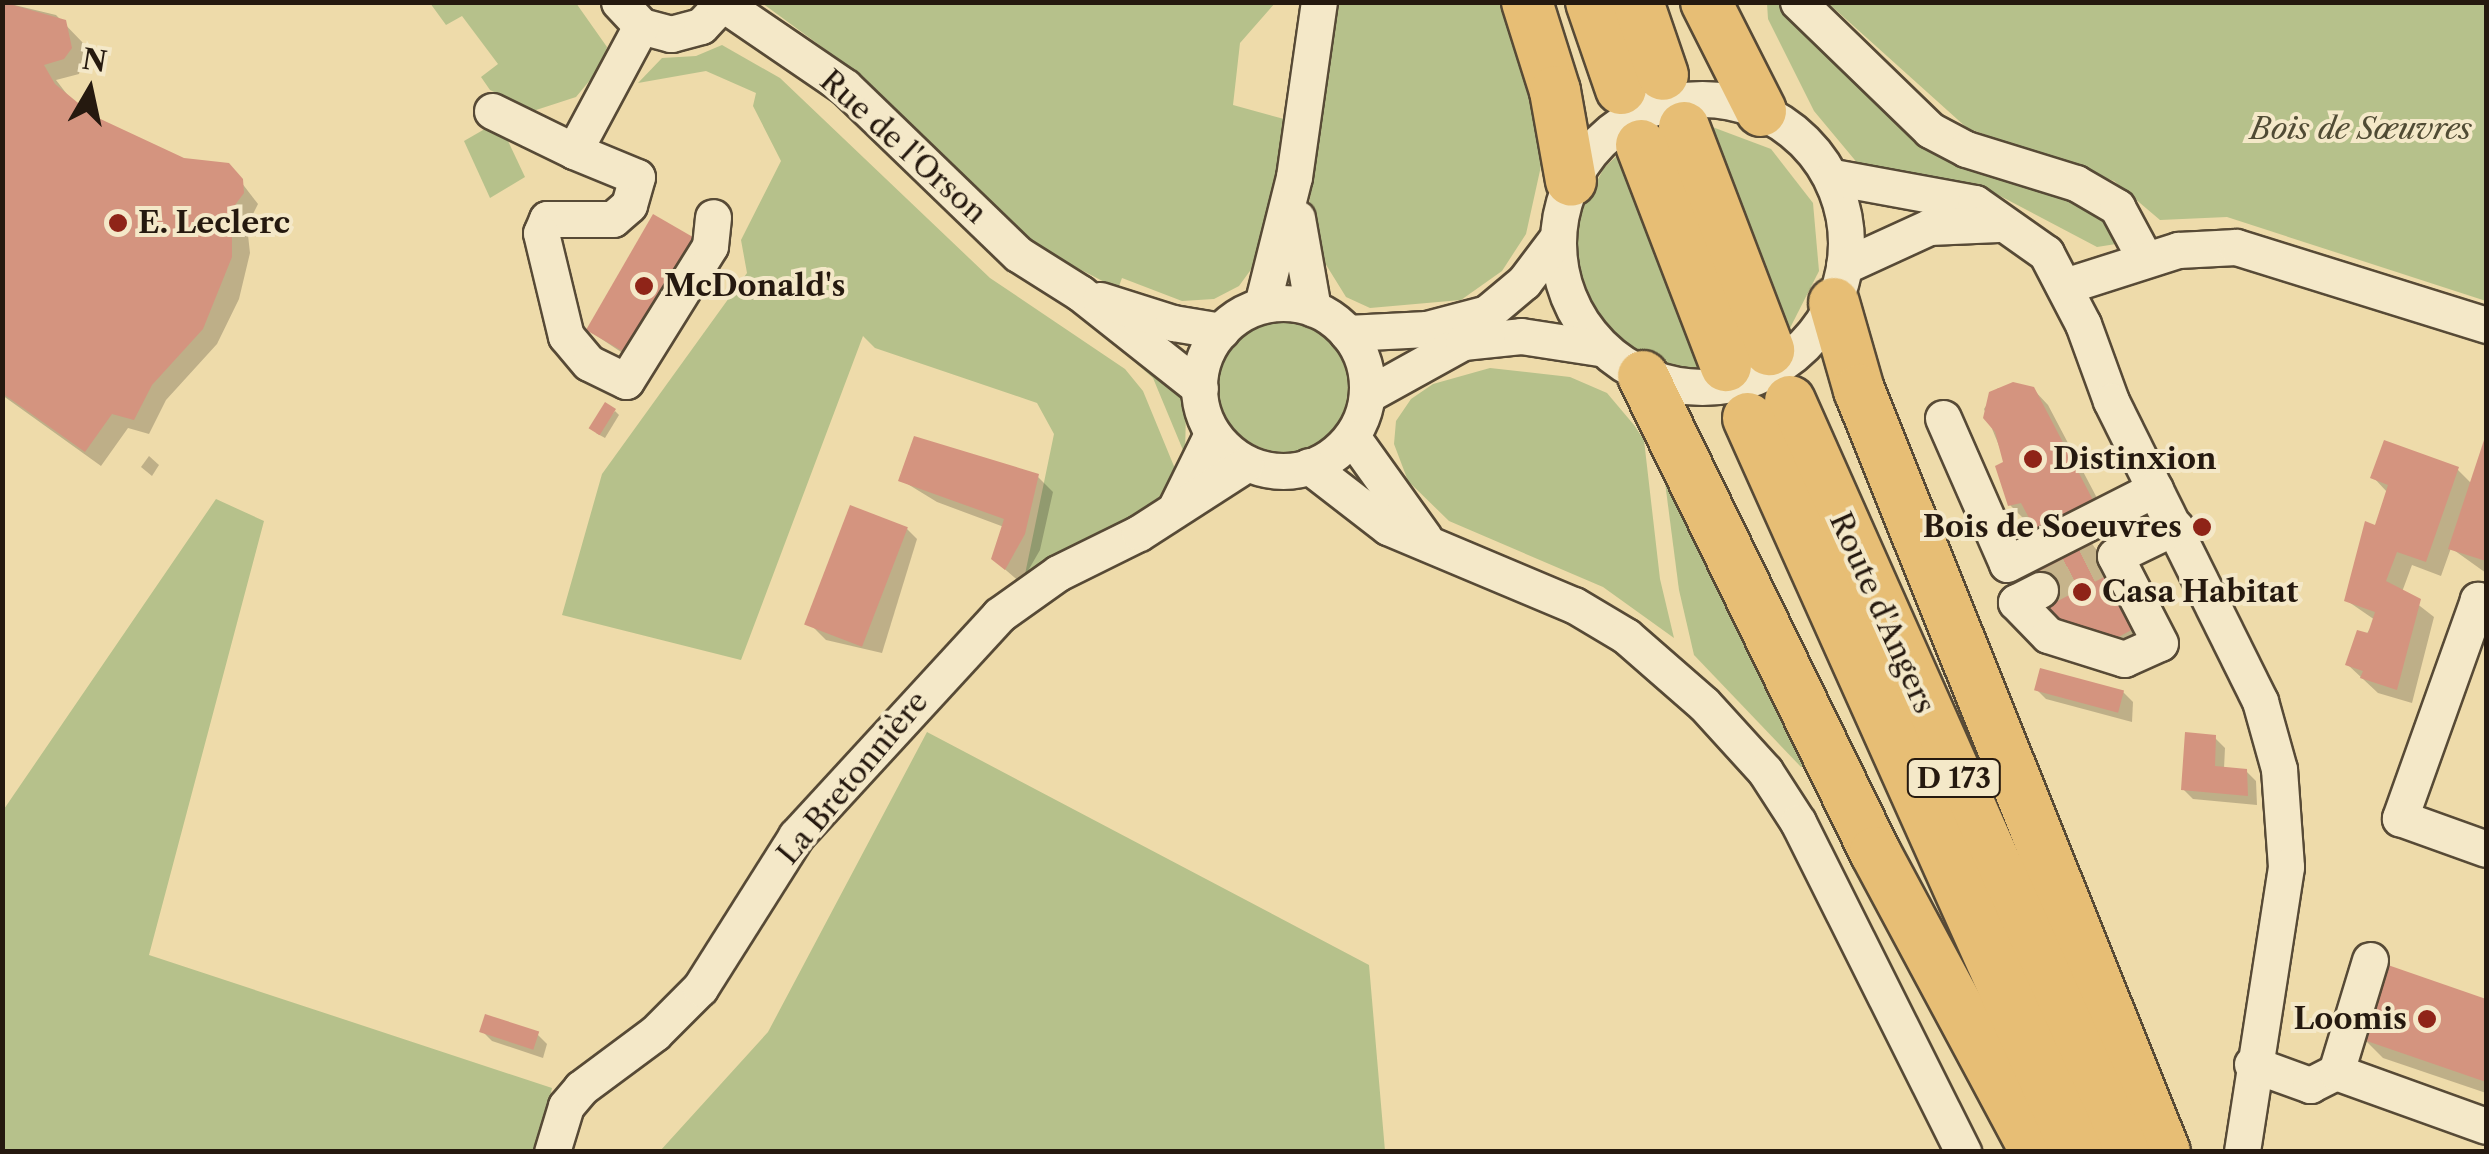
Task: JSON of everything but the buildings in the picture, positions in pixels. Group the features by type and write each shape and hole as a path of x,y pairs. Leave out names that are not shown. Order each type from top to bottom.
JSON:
{"highway":[{"path":"1527,2 1555,91 1571,181"},
{"path":"1591,2 1642,82 1638,2"},
{"path":"1706,2 1761,111"},
{"path":"1662,136 1747,358"},
{"path":"1839,285 1859,390 2166,1152"},
{"path":"1644,376 1875,852 2036,1152"},
{"name":"Route d'Angers","path":"2077,1152 1769,410 2124,1152"}],"street":[{"path":"1262,305 1294,177 1319,2"},
{"path":"1798,2 1930,130 2108,201 2129,222 2145,259"},
{"path":"574,150 630,14 686,32 722,3"},
{"name":"Rue de l'Orson","path":"722,3 845,86 1018,254 1080,293 1200,388"},
{"path":"1368,394 1463,342 1520,336 1599,348 1644,376 1684,387 1753,377 1813,332 1839,285 1844,215 1833,177 1812,148 1761,111 1696,100 1638,112 1590,151 1571,181 1558,237 1568,296 1599,348"},
{"path":"506,118 637,177 629,205 613,219 547,219 541,233 566,336 589,363 626,381 710,246 713,216"},
{"path":"1294,177 1301,266 1313,308"},
{"path":"1833,177 1958,199 2010,226 2046,252 2065,286 2155,489 2260,701 2279,769 2286,867 2252,1064 2242,1152"},
{"path":"1839,285 1930,227 1970,221 2010,226"},
{"path":"1347,333 1427,328 1488,312 1524,282 1558,237"},
{"path":"2065,286 2145,259 2209,245 2236,247 2486,325"},
{"name":"Rue de l'Orson","path":"1080,293 1173,324 1221,330"},
{"path":"1262,305 1313,308 1347,333 1368,394 1352,438 1309,466 1268,470 1246,464 1211,436 1200,388 1202,366 1221,330 1238,314 1262,305"},
{"path":"1943,418 2006,564 2155,489"},
{"name":"La Bretonnière","path":"1177,505 1211,436"},
{"path":"1352,438 1434,549"},
{"name":"La Bretonnière","path":"552,1152 574,1097 700,988 796,836 985,630 1058,573 1139,532 1246,464"},
{"path":"1309,466 1376,519 1434,549 1574,605 1626,636 1704,704 1765,771 1798,822 1964,1152"},
{"path":"2040,590 2016,602 2048,634 2124,659 2160,644 2108,558 2175,528"},
{"path":"2486,603 2478,600 2400,818 2486,849"},
{"path":"2336,1072 2370,960"},
{"path":"2252,1064 2310,1085 2336,1072 2486,1126"}],"green space":[{"path":"430,3 576,3 607,47 600,68 576,97 533,111 490,90 481,77 498,64 462,16 446,25"},
{"path":"762,3 1275,3 1240,43 1233,105 1284,119 1271,229 1255,264 1239,286 1214,299 1182,301 1122,278 1118,289 1060,259 998,217 852,69"},
{"path":"1334,3 1513,3 1543,157 1526,234 1502,271 1461,300 1370,308 1346,297 1320,255 1318,234 1306,231"},
{"path":"1767,3 1782,3 1837,64 2118,227 2116,244 2097,247 1983,187 1859,165 1814,111 1768,19"},
{"name":"Bois de Sœuvres","path":"1828,3 2486,3 2486,301 2227,217 2160,220 2114,181 1967,128"},
{"path":"722,45 780,78 990,278 1125,369 1143,391 1178,476 1159,504 1023,584 1054,434 1037,403 875,348 863,336 741,660 562,615 602,474 747,273 741,240 781,161 753,106 756,93 706,71 638,83 662,58 696,56"},
{"path":"1707,125 1771,149 1813,203 1819,271 1788,332"},
{"path":"490,126 508,141 525,177 490,198 464,141"},
{"path":"1625,148 1710,371 1683,370 1633,353 1612,337 1583,293 1576,267 1579,215 1604,168"},
{"path":"1285,318 1311,323 1333,337 1347,359 1352,385 1347,411 1333,433 1311,447 1285,452 1259,447 1237,433 1223,411 1218,385 1223,359 1237,337 1259,323"},
{"path":"1116,337 1177,389 1186,410 1185,455 1153,378 1113,343"},
{"path":"1490,368 1570,377 1607,393 1634,425 1644,440 1660,579 1674,638 1603,587 1449,521 1408,481 1394,444 1396,421 1411,399 1433,384"},
{"path":"1659,436 1816,763 1801,767 1694,655 1679,590"},
{"path":"216,499 264,521 149,955 552,1088 538,1151 3,1151 2,812"},
{"path":"927,732 1369,965 1385,1151 660,1151 768,1032"}],"tunnel":[{"path":"2040,590 2100,559"}],"place":[{"name":"E. Leclerc","path":"118,223"},
{"name":"McDonald's","path":"644,286"},
{"name":"Distinxion","path":"2033,459"},
{"name":"Bois de Soeuvres","path":"2202,527"},
{"name":"Casa Habitat","path":"2082,592"},
{"name":"Loomis","path":"2427,1019"}]}
